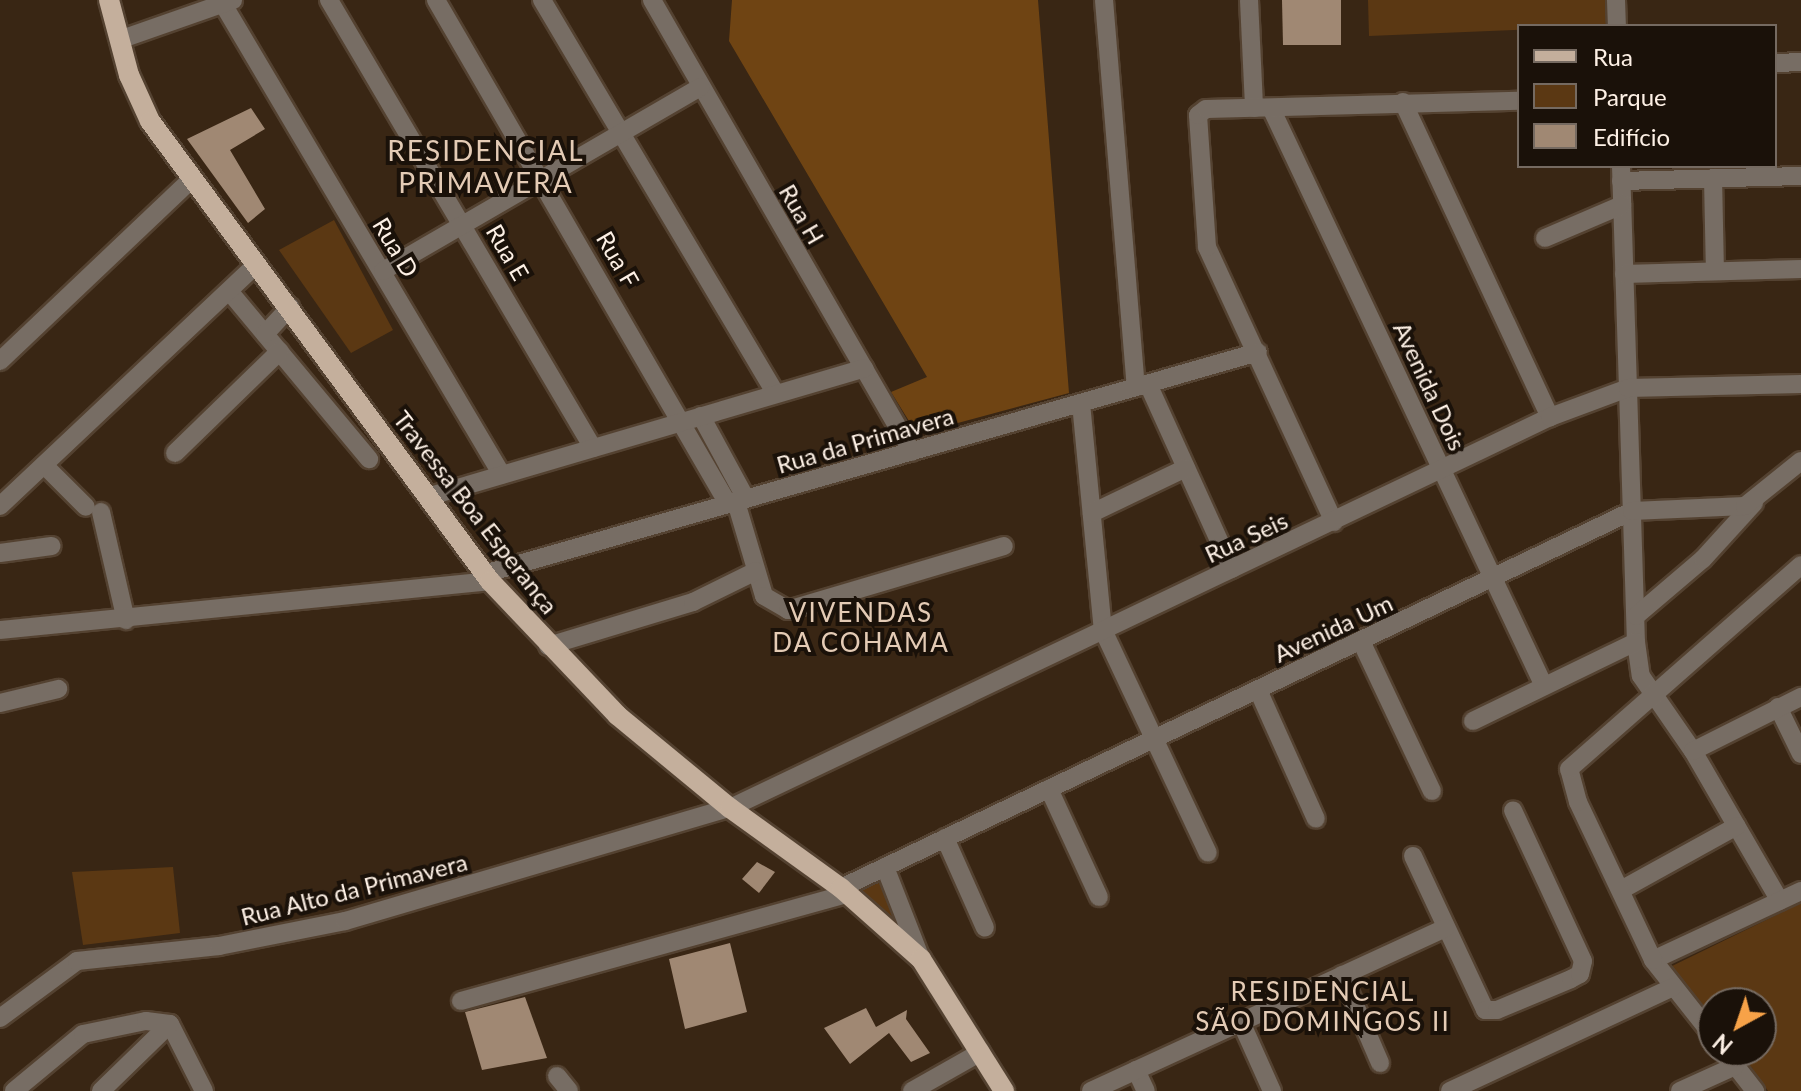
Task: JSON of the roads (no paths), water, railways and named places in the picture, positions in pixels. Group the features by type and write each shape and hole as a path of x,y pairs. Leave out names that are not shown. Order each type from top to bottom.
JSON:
{"main road":[{"name":"Travessa Boa Esperança","path":"109,0 119,40 144,108 192,179 290,307 487,578 548,646 617,715 730,808 845,891 921,959 1004,1091"}],"street":[{"name":"Rua E","path":"329,0 593,448"},
{"name":"Rua F","path":"436,0 693,419 737,502 768,602 799,611 1004,546"},
{"path":"542,0 624,132 776,394"},
{"name":"Rua H","path":"652,0 912,452"},
{"path":"1104,0 1142,386 1186,468 1232,569"},
{"name":"Avenida Dois","path":"1249,0 1263,108 1443,469 1544,686"},
{"path":"1616,0 1617,24"},
{"path":"119,40 228,2"},
{"name":"Rua D","path":"228,2 502,475"},
{"path":"1777,63 1801,62"},
{"path":"383,271 701,87"},
{"path":"1334,522 1207,247 1197,120 1206,109 1517,101"},
{"path":"1403,102 1550,417"},
{"path":"1780,901 1693,751 1653,698 1641,676 1636,642 1621,174 1713,178 1801,176"},
{"path":"1713,178 1715,271"},
{"path":"0,361 192,179"},
{"path":"1545,238 1622,205"},
{"path":"0,506 256,265"},
{"path":"1624,274 1801,269"},
{"path":"229,291 369,459"},
{"path":"265,334 290,307"},
{"path":"175,453 280,351"},
{"name":"Rua da Primavera","path":"0,630 126,620 487,578 737,502 1258,352"},
{"path":"427,497 864,368"},
{"name":"Rua Seis","path":"730,808 1550,417 1628,388 1801,384"},
{"path":"1081,403 1103,630 1208,853"},
{"path":"1636,616 1703,559 1754,503 1801,461"},
{"path":"44,465 94,510 126,620"},
{"path":"1092,513 1186,468"},
{"name":"Avenida Um","path":"461,1001 845,891 885,867 945,838 1632,511 1754,503"},
{"path":"0,553 52,546"},
{"path":"1697,1016 1653,960 1569,781 1569,769 1591,746 1653,698 1801,565"},
{"path":"548,646 693,602 756,571"},
{"path":"1361,641 1432,791"},
{"path":"1473,721 1636,642"},
{"path":"0,703 58,689"},
{"path":"1258,690 1316,819"},
{"path":"1693,751 1801,697"},
{"path":"1778,707 1801,754"},
{"path":"1049,789 1099,897"},
{"name":"Rua Alto da Primavera","path":"0,1018 77,961 277,937 600,850 730,808"},
{"path":"1413,856 1485,1010 1497,1010 1580,974 1583,961 1513,810"},
{"path":"1621,890 1737,826"},
{"path":"945,838 985,928"},
{"path":"885,867 921,959"},
{"path":"1653,960 1801,891"},
{"path":"1091,1091 1445,928"},
{"path":"1342,975 1380,1063"},
{"path":"1450,1091 1673,987"},
{"path":"14,1091 83,1034 146,1021 170,1024"},
{"path":"1241,1022 1272,1091"},
{"path":"101,1091 170,1024"},
{"path":"170,1024 204,1091"},
{"path":"912,1091 981,1052"},
{"path":"1680,1091 1716,1067"},
{"path":"1737,1067 1755,1091"},
{"path":"1136,1070 1146,1091"},
{"path":"557,1076 569,1091"}],"district":[{"name":"RESIDENCIAL PRIMAVERA","path":"486,166"},
{"name":"VIVENDAS DA COHAMA","path":"861,628"},
{"name":"RESIDENCIAL SÃO DOMINGOS II","path":"1323,1007"}]}
